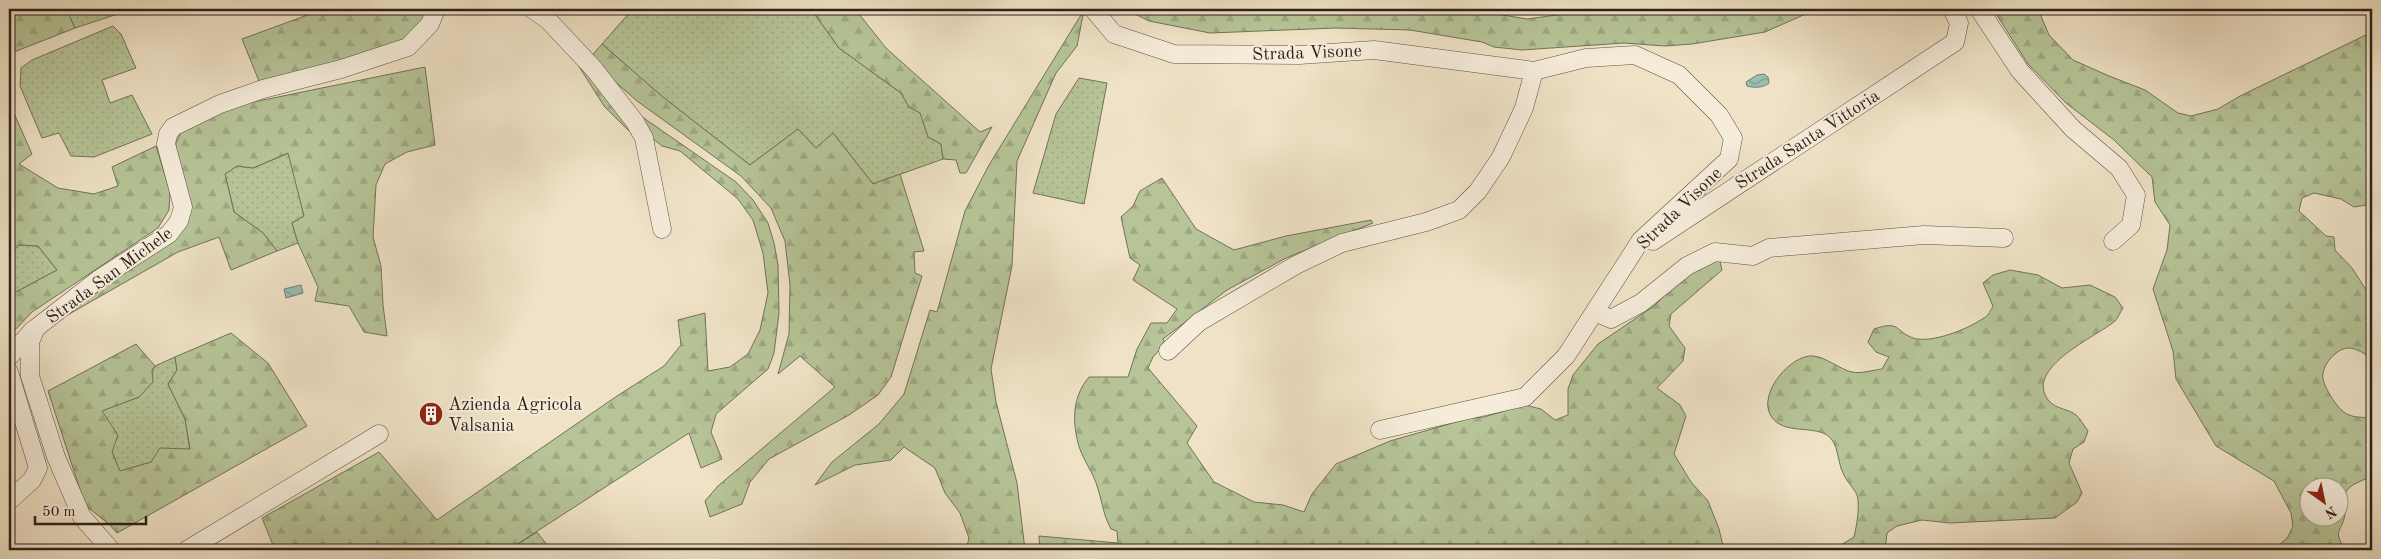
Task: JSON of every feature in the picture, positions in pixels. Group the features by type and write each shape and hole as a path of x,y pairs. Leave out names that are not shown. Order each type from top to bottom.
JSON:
{"street":[{"name":"Strada San Michele","path":"111,550 82,516 56,457 30,376 30,342 36,328 99,279 169,234 179,221 183,207 166,144 168,134 173,126 220,104 263,89 341,69 408,47 430,24 436,9"},
{"path":"532,9 548,20 594,69 635,122 644,138 662,229"},
{"name":"Strada Visone","path":"1093,9 1114,34 1174,54 1299,55 1374,50 1534,72 1586,58 1634,54 1679,75 1719,115 1732,138 1728,159 1641,240 1566,356 1525,397 1380,430"},
{"name":"Strada Santa Vittoria","path":"1630,257 1955,42 1958,23 1952,9"},
{"path":"1979,9 2020,71 2074,129 2119,168 2136,195 2131,225 2113,241"},
{"path":"1168,351 1200,322 1296,265 1342,244 1426,222 1459,210 1478,191 1501,157 1524,108 1534,72"},
{"path":"1595,312 1611,319 1641,303 1687,266 1716,252 1753,256 1769,248 1924,235 2004,238"},
{"path":"9,357 36,328"},
{"path":"9,372 38,468 32,480 9,501"},
{"path":"188,550 379,434"}],"green space":[{"path":"9,9 13,9 15,12 24,9 66,9 75,28 9,54"},
{"path":"66,9 133,9 75,28"},
{"path":"324,9 426,9 424,19 405,39 261,86 242,39"},
{"path":"627,9 811,9 839,48 901,93 909,107 921,113 928,137 941,144 943,159 873,184 833,133 816,148 798,129 750,165 664,98 602,44 630,12"},
{"path":"811,9 855,9 886,48 980,132 992,127 966,173 960,173 956,160 943,159 941,144 928,137 920,113 909,107 901,93 839,48"},
{"path":"1125,9 1467,9 1527,19 1564,14 1571,9 1817,9 1765,32 1692,44 1665,46 1624,43 1522,50 1494,47 1482,42 1410,30 1336,28 1210,33 1149,21"},
{"path":"1993,9 2038,9 2049,35 2073,60 2145,90 2178,113 2191,116 2218,109 2240,96 2372,32 2372,198 2367,205 2354,207 2341,199 2314,193 2302,198 2299,211 2326,236 2334,237 2335,250 2352,268 2372,299 2372,359 2355,349 2348,348 2338,351 2324,369 2323,379 2326,388 2341,410 2352,416 2372,418 2372,476 2356,483 2348,490 2348,476 2298,476 2298,526 2341,526 2338,535 2346,550 2274,550 2288,537 2293,526 2291,513 2274,481 2216,446 2176,379 2173,351 2153,289 2167,250 2170,225 2155,202 2152,177 2114,140 2066,103 2028,64"},
{"path":"1084,10 1077,46 1056,73 1017,161 1012,266 991,369 996,402 1017,483 1025,550 966,550 969,538 960,513 945,493 935,468 904,447 891,460 855,465 815,485 832,462 879,424 904,394 930,310 937,312 965,211 989,165"},
{"path":"113,26 121,34 136,68 102,80 110,103 132,95 152,134 94,157 71,156 59,133 42,138 20,86 21,68 32,60"},
{"path":"602,44 664,98 750,165 798,129 816,148 833,133 873,184 900,174 924,251 914,252 915,273 922,276 891,377 878,395 849,415 769,459 750,482 742,504 710,517 705,501 718,486 835,387 800,356 778,374 789,334 790,285 785,241 771,208 741,176 637,101 589,59"},
{"path":"573,57 636,131 628,130 604,106"},
{"path":"425,67 435,145 407,152 385,164 376,185 373,237 381,266 387,336 364,332 349,306 315,301 318,287 298,243 292,223 304,216 288,153 253,168 237,166 225,174 234,212 263,233 277,251 231,270 219,237 178,252 50,325 180,232 175,154 176,143 183,128 229,107"},
{"path":"1079,78 1107,83 1084,204 1033,193 1056,114"},
{"path":"9,102 32,154 19,164 58,188 94,194 118,186 112,167 156,146 170,192 169,210 158,228 32,312 14,331 9,333 9,285 16,292 57,270 38,246 19,245 9,254"},
{"path":"625,105 736,182 753,200 768,223 774,243 778,264 779,313 774,353 768,369 716,414 711,432 722,459 701,468 689,433 508,550 275,550 262,518 379,452 437,520 617,396 664,366 681,345 678,320 705,313 708,371 730,367 748,354 760,330 768,293 763,253 753,220 738,199 680,151 662,146 648,135"},
{"path":"289,153 304,216 292,223 298,243 277,251 263,233 234,212 225,174 237,166 253,168"},
{"path":"1162,178 1196,229 1234,250 1286,236 1371,220 1373,223 1286,258 1227,290 1163,339 1165,344 1153,357 1148,368 1197,426 1187,443 1214,482 1254,502 1283,505 1304,512 1312,494 1336,464 1390,441 1470,418 1484,417 1525,405 1541,409 1555,420 1568,415 1568,389 1573,375 1598,344 1654,306 1694,265 1719,257 1722,270 1671,314 1669,326 1685,348 1683,361 1657,388 1680,405 1686,416 1674,454 1691,482 1708,501 1719,529 1724,550 1040,550 1039,536 1118,543 1117,531 1111,529 1108,524 1096,483 1080,449 1076,434 1075,408 1080,392 1089,377 1128,377 1137,349 1151,323 1167,323 1177,309 1133,280 1140,265 1130,258 1121,217 1133,206 1140,191"},
{"path":"19,245 38,246 57,270 16,292 9,285 9,254"},
{"path":"2010,270 2038,275 2062,288 2090,285 2115,297 2123,308 2115,321 2066,354 2054,365 2046,377 2043,389 2049,401 2055,406 2076,415 2088,431 2084,442 2073,449 2069,463 2082,493 2077,502 2055,518 1950,523 1922,520 1897,526 1887,533 1885,550 1833,550 1854,537 1857,523 1858,499 1854,489 1844,476 1836,447 1831,438 1813,430 1782,426 1771,416 1768,407 1769,397 1778,377 1795,361 1813,356 1823,358 1852,372 1882,369 1889,357 1876,352 1868,342 1874,329 1893,326 1913,338 1921,339 1939,337 1959,331 1985,317 1993,306 1983,283 1993,275"},
{"path":"231,333 268,363 307,426 117,533 85,505 48,391 136,344 155,366 152,370 153,382 139,397 102,411 118,435 112,452 120,471 151,462 160,448 190,449 185,419 168,384 177,370 175,357"},
{"path":"175,357 177,370 168,384 185,419 190,450 120,472 112,452 101,411 139,397 155,366"},
{"path":"537,532 551,550 508,550"}],"water":[{"path":"1764,74 1768,77 1769,83 1758,87 1747,86 1746,82 1757,75"},
{"path":"301,285 303,293 286,298 284,289"}],"place":[{"name":"Azienda Agricola Valsania","path":"431,414"}]}
